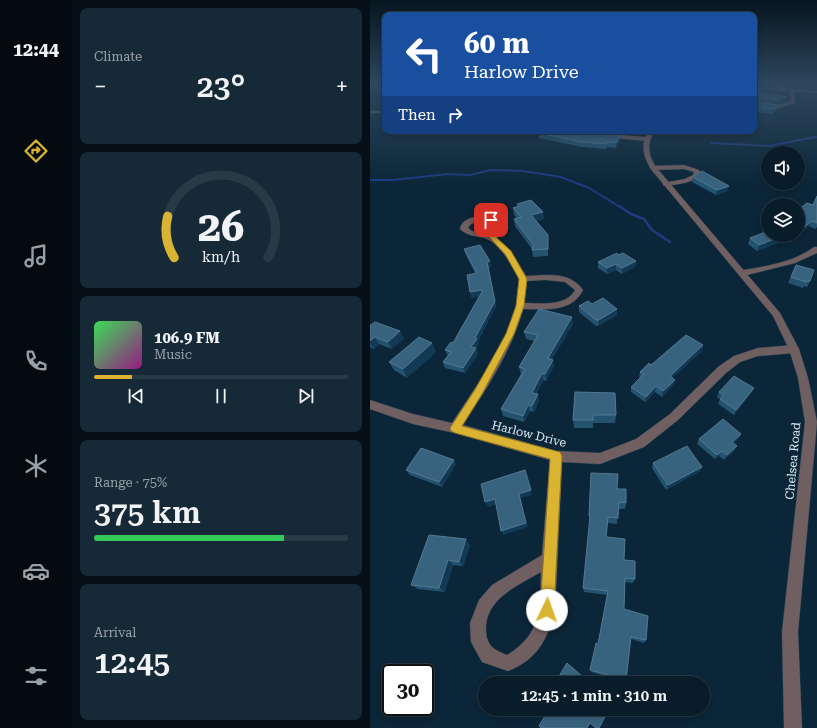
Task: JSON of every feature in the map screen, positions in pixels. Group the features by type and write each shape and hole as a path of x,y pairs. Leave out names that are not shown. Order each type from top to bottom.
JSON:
{"street":[{"path":"604,136 649,135"},
{"name":"Chelsea Road","path":"649,135 645,149 653,168 777,315 794,349 803,378 811,422 790,632 792,728"},
{"path":"653,168 684,167 697,171 698,174 696,176 686,180 665,184"},
{"path":"455,428 479,391 510,334 520,306 523,279 508,253 493,238"},
{"path":"743,273 777,266 816,251"},
{"path":"520,306 563,304 574,298 580,290 570,281 554,276 523,279"},
{"name":"Harlow Drive","path":"370,404 413,419 455,428 556,456 600,459 640,443 674,417 717,375 737,359 758,352 794,349"},
{"path":"549,559 497,590 484,605 478,623 480,642 488,656 508,663 525,653 542,630 547,610 556,456"}],"building":[{"path":"544,134 621,135 616,143 607,142 606,144 582,142"},
{"path":"702,171 729,186 717,190 693,177"},
{"path":"817,196 817,223 812,221 805,226 805,205 807,203 813,205"},
{"path":"531,200 543,212 531,215 548,235 548,249 532,250 533,244 514,219 521,217 513,208 519,206 517,204"},
{"path":"761,234 761,242 767,242 759,245 750,238"},
{"path":"480,245 490,261 487,262 495,301 475,338 477,339 471,347 476,348 463,368 443,362 451,352 445,350 451,342 453,343 483,290 470,292 467,275 477,273 464,249"},
{"path":"617,253 619,255 623,253 636,261 622,268 616,264 607,268 598,262"},
{"path":"796,265 814,270 810,281 806,282 791,277"},
{"path":"603,298 617,309 599,320 596,320 579,306 588,301 592,304"},
{"path":"539,309 572,317 548,358 553,360 545,374 542,373 532,393 538,394 532,406 528,405 523,416 501,409 525,369 519,367 538,335 524,332"},
{"path":"375,322 400,331 388,342 375,337 370,341 370,325"},
{"path":"686,335 703,345 670,376 675,380 663,391 656,386 646,397 631,387 644,374 640,372 649,363 651,365"},
{"path":"419,337 432,343 403,369 389,362"},
{"path":"734,376 754,388 736,410 720,399 724,395 719,392"},
{"path":"575,392 615,393 616,415 593,415 593,420 573,420"},
{"path":"723,419 741,434 732,442 737,446 727,455 722,451 717,455 699,439"},
{"path":"687,446 702,467 668,485 653,463"},
{"path":"421,448 454,460 439,482 406,470"},
{"path":"525,470 531,490 519,494 526,523 501,531 495,499 485,502 481,484"},
{"path":"591,473 618,474 617,489 626,489 626,503 619,502 618,518 608,517 606,537 625,539 624,560 635,561 635,579 625,578 624,609 648,616 646,640 631,637 626,676 612,676 590,670 596,643 598,644 608,591 583,588"},
{"path":"429,535 466,539 459,562 448,560 439,588 411,585"},
{"path":"567,663 582,676 559,676"},
{"path":"545,716 605,716 599,728 596,728 590,723 587,728 541,728 539,726"}],"waterway":[{"path":"811,138 817,137"},
{"path":"711,143 769,146 811,138"},
{"path":"370,180 393,180 448,174 470,175 491,170 523,171 561,177 589,188 620,207"},
{"path":"619,206 631,214 644,219 652,230 670,242"}],"route":[{"path":"491,220 493,238 508,253 523,279 520,306 510,334 479,391 455,428 556,456 547,610"}]}
